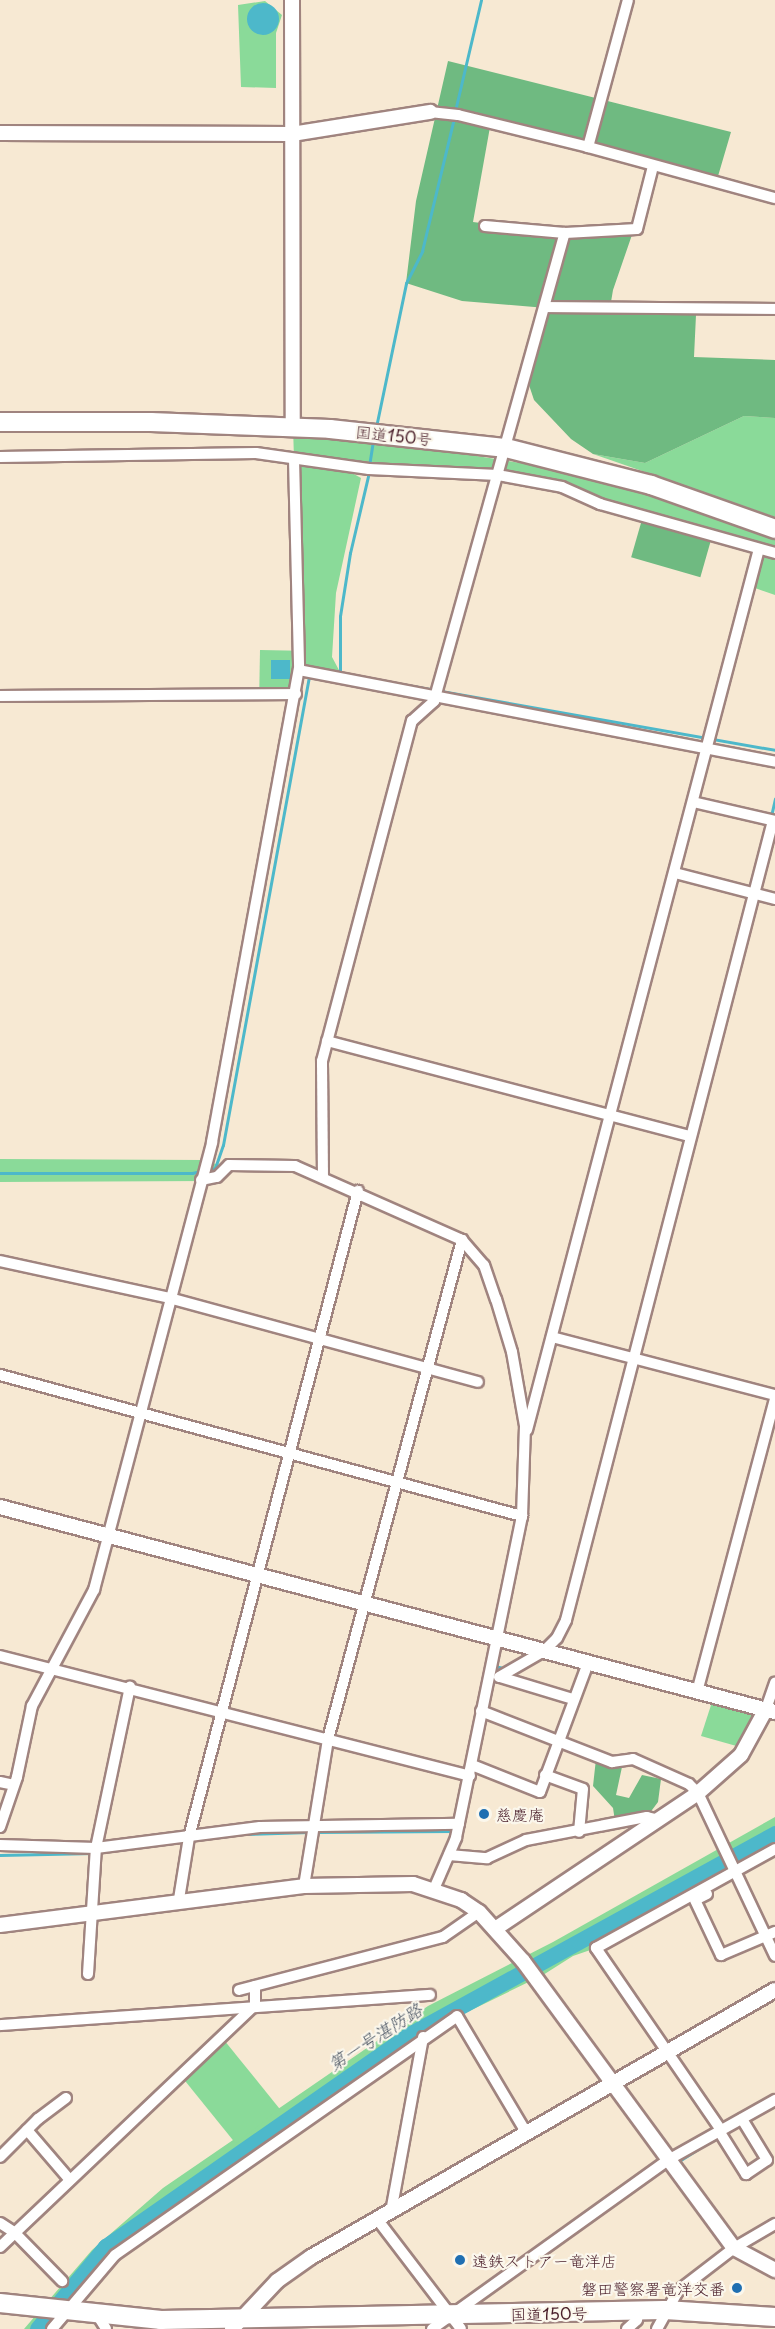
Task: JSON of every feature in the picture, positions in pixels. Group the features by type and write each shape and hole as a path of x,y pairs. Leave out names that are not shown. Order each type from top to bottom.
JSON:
{"highway":[{"name":"国道150号","path":"0,422 293,427 366,431 506,448 651,485 775,529"},
{"name":"国道150号","path":"0,2303 66,2312 102,2323 236,2326 455,2322 664,2310 762,2320"}],"street":[{"path":"292,0 293,427"},
{"path":"588,147 627,0"},
{"path":"0,133 292,134 430,112 459,115 588,147 775,198"},
{"path":"485,226 565,233 637,229 653,166"},
{"path":"323,1178 322,1061 327,1041 412,721 435,696 546,308 565,233"},
{"path":"546,308 775,309"},
{"path":"0,457 256,453 381,470 498,475 562,487 600,504 775,553"},
{"path":"0,1827 14,1785 29,1714 94,1590 106,1536 214,1130 296,694 308,672 294,459"},
{"path":"525,1439 675,873 707,750 709,732 759,549"},
{"path":"308,672 775,762"},
{"path":"0,696 296,694"},
{"path":"494,1675 544,1651 557,1638 566,1620 631,1358 774,821 693,802"},
{"path":"675,873 775,899"},
{"path":"327,1041 690,1136"},
{"path":"201,1180 217,1177 229,1165 294,1166 358,1191 462,1240 484,1265 496,1299 512,1352 525,1439 522,1516 496,1638 494,1675 481,1711 471,1771 449,1855 434,1889"},
{"path":"179,1899 189,1838 255,1575 358,1191"},
{"path":"304,1886 328,1739 462,1240"},
{"path":"0,1261 169,1298 478,1382"},
{"path":"552,1337 775,1397 697,1692"},
{"path":"0,1375 522,1516"},
{"path":"0,1507 771,1711"},
{"path":"0,1656 55,1668 328,1739 471,1771 540,1792 556,1741 588,1663"},
{"path":"494,1675 573,1699"},
{"path":"495,1929 698,1793 741,1755 771,1711 775,1683"},
{"path":"88,1974 96,1848 130,1687"},
{"path":"481,1711 612,1762 633,1759 689,1784 698,1793 736,1871 771,1934 775,1956"},
{"path":"545,1774 583,1789 579,1833"},
{"path":"0,1782 14,1785"},
{"path":"449,1855 487,1858 497,1856 514,1843 579,1833 646,1817 659,1820"},
{"path":"0,1845 96,1848 189,1838 456,1824"},
{"path":"743,2120 767,2160 746,2174 721,2133 596,1948 775,1849"},
{"path":"771,1934 721,1955 695,1900 736,1871 775,1856"},
{"path":"0,1924 90,1916 179,1899 304,1886 390,1883 434,1889 479,1912 495,1929 523,1961 734,2248 775,2271"},
{"path":"239,1990 443,1937 479,1912"},
{"path":"0,2247 69,2179 255,2006 255,1986"},
{"path":"236,2326 277,2281 377,2219 775,1990"},
{"path":"0,2025 430,1995"},
{"path":"52,2329 115,2255 423,2037 457,2016 527,2134"},
{"path":"391,2212 423,2037"},
{"path":"0,2157 27,2130 66,2098"},
{"path":"432,2329 455,2322 668,2160 721,2133 775,2100"},
{"path":"27,2130 69,2179"},
{"path":"377,2219 455,2322"},
{"path":"0,2223 14,2232 63,2281"},
{"path":"657,2329 664,2310 678,2291 734,2248 775,2224"},
{"path":"756,2235 775,2235"},
{"path":"627,2329 637,2320 639,2311"}],"green space":[{"path":"265,1 282,15 276,33 276,88 241,87 238,5"},
{"path":"448,61 731,132 716,183 490,127 473,222 553,232 634,229 613,290 610,308 696,315 694,357 775,360 775,418 744,416 645,463 593,454 571,439 534,400 529,385 546,308 462,301 406,283 416,201"},
{"path":"744,416 775,418 775,517 593,454 645,463"},
{"path":"293,427 571,471 649,492 775,535 775,595 755,588 766,546 643,516 562,487 498,475 352,473 361,478 336,593 332,657 340,672 302,667 299,465 335,469 294,459"},
{"path":"643,516 712,536 700,577 631,557"},
{"path":"260,650 299,651 298,695 259,694"},
{"path":"0,1159 203,1160 226,1167 207,1181 0,1182"},
{"path":"712,1702 756,1713 740,1747 701,1736"},
{"path":"596,1759 622,1767 616,1795 629,1798 642,1775 661,1779 658,1802 649,1814 615,1821 613,1808 593,1786"},
{"path":"775,1817 775,1849 599,1947 573,1956 543,1975 451,2020 106,2266 52,2329 24,2329 92,2250 163,2188 428,2006 553,1942"},
{"path":"224,2040 279,2108 236,2144 180,2075"}],"water":[{"path":"263,3 274,8 279,19 274,30 263,35 252,30 247,19 252,8"},
{"path":"271,660 290,660 290,679 271,679"}],"waterway":[{"path":"455,111 481,0"},
{"path":"376,427 406,283 422,251 454,118"},
{"path":"369,466 373,440"},
{"path":"340,672 340,616 350,553 369,472"},
{"path":"316,669 775,750"},
{"path":"0,1173 192,1173 215,1168 223,1145 309,676"},
{"path":"771,816 775,798"},
{"path":"585,1527 600,1470"},
{"path":"481,1691 486,1664 508,1669"},
{"path":"315,1832 451,1831 453,1827"},
{"path":"244,1834 309,1832"},
{"name":"第一号湛防路","path":"38,2329 106,2247 408,2036 775,1834"},
{"path":"0,1855 94,1853"},
{"path":"679,2161 698,2149"}],"place":[{"name":"慈慶庵","path":"484,1814"},
{"name":"遠鉄ストアー竜洋店","path":"460,2260"},
{"name":"磐田警察署竜洋交番","path":"737,2288"}]}
